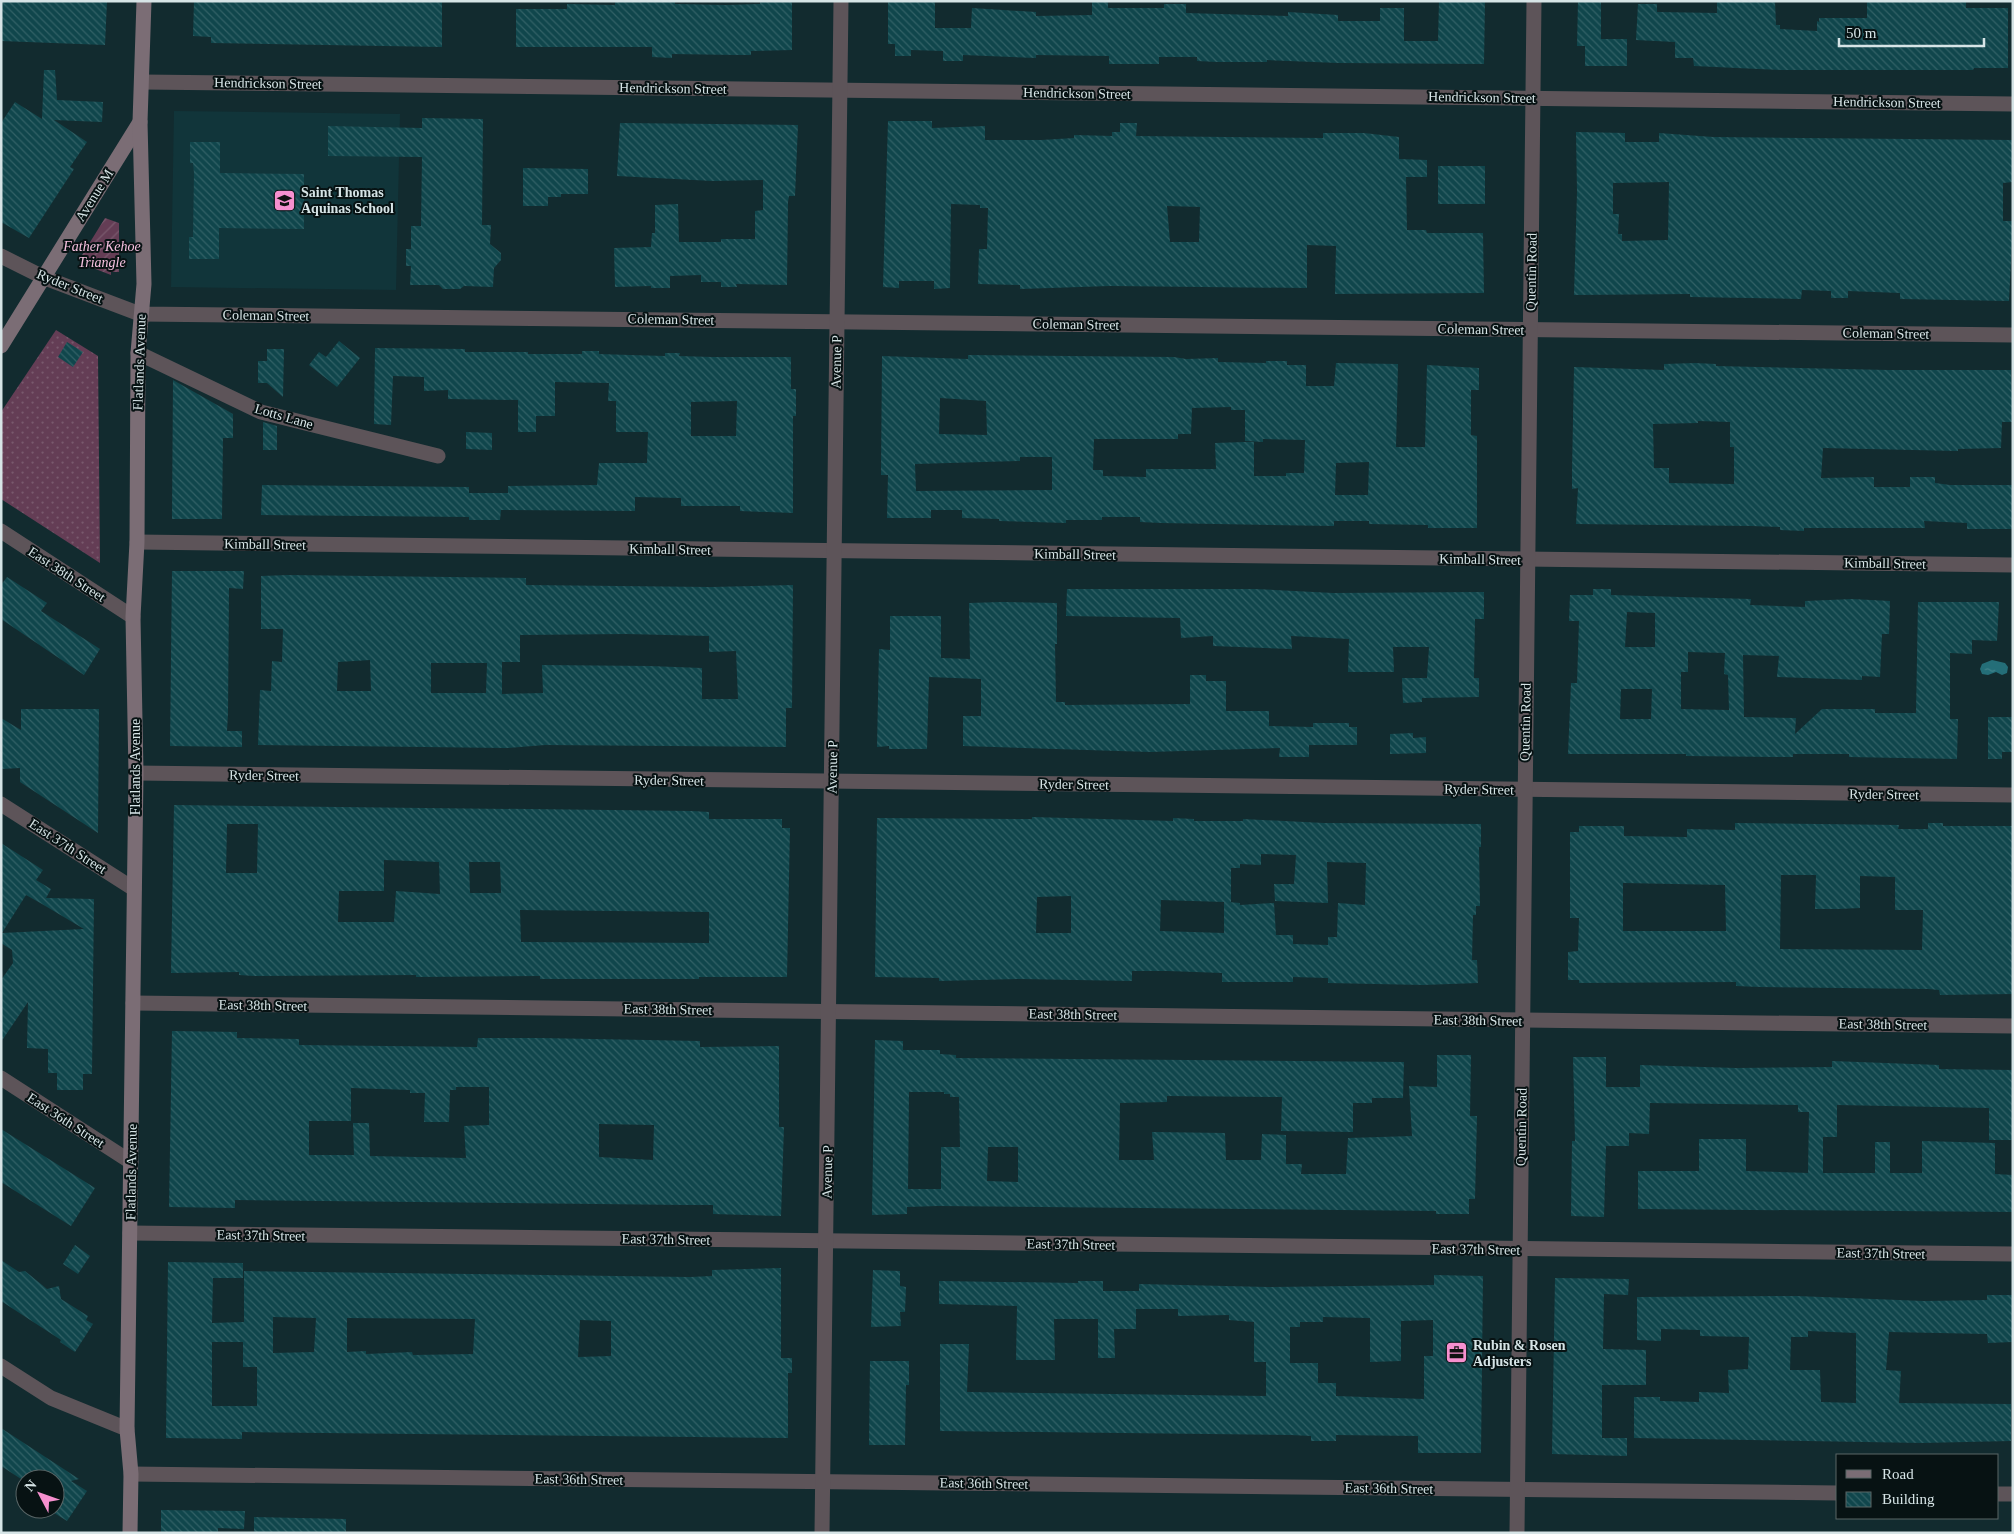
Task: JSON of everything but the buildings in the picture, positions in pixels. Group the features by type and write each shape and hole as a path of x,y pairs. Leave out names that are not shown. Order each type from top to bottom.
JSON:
{"main road":[{"name":"Flatlands Avenue","path":"130,1533 131,1474 127,1429 136,773 133,617 137,542 138,353 144,284 140,122 144,1"},
{"name":"Avenue M","path":"1,346 45,278 56,255 140,122"}],"street":[{"name":"Avenue P","path":"822,1533 841,1"},
{"name":"Quentin Road","path":"1517,1533 1534,1"},
{"name":"Hendrickson Street","path":"142,82 2013,104"},
{"name":"Ryder Street","path":"1,256 45,278 140,314"},
{"name":"Coleman Street","path":"140,314 2013,334"},
{"name":"Lotts Lane","path":"138,353 261,412 438,456"},
{"name":"East 38th Street","path":"1,532 133,617"},
{"name":"Kimball Street","path":"137,542 2013,565"},
{"name":"Ryder Street","path":"136,773 2013,795"},
{"name":"East 37th Street","path":"1,804 134,889"},
{"name":"East 38th Street","path":"133,1003 2013,1026"},
{"name":"East 36th Street","path":"1,1078 131,1162"},
{"name":"East 37th Street","path":"130,1234 2013,1254"},
{"path":"1,1366 51,1398 127,1429"},
{"name":"East 36th Street","path":"131,1474 1836,1492"},
{"path":"1999,1494 2013,1494"}],"shaded area":[{"name":"Saint Thomas Aquinas School","path":"174,111 400,114 396,290 171,287"}],"green space":[{"name":"Father Kehoe Triangle","path":"105,218 119,223 119,272 111,272 111,275 85,265 79,260"},
{"path":"56,330 98,356 100,563 1,499 1,412"}],"water":[{"path":"1992,660 2005,663 2008,667 2007,673 2002,675 1996,672 1988,675 1982,674 1980,669 1982,664"}],"place":[{"name":"Saint Thomas Aquinas School","path":"285,200"},
{"name":"Rubin & Rosen Adjusters","path":"1457,1353"}]}
